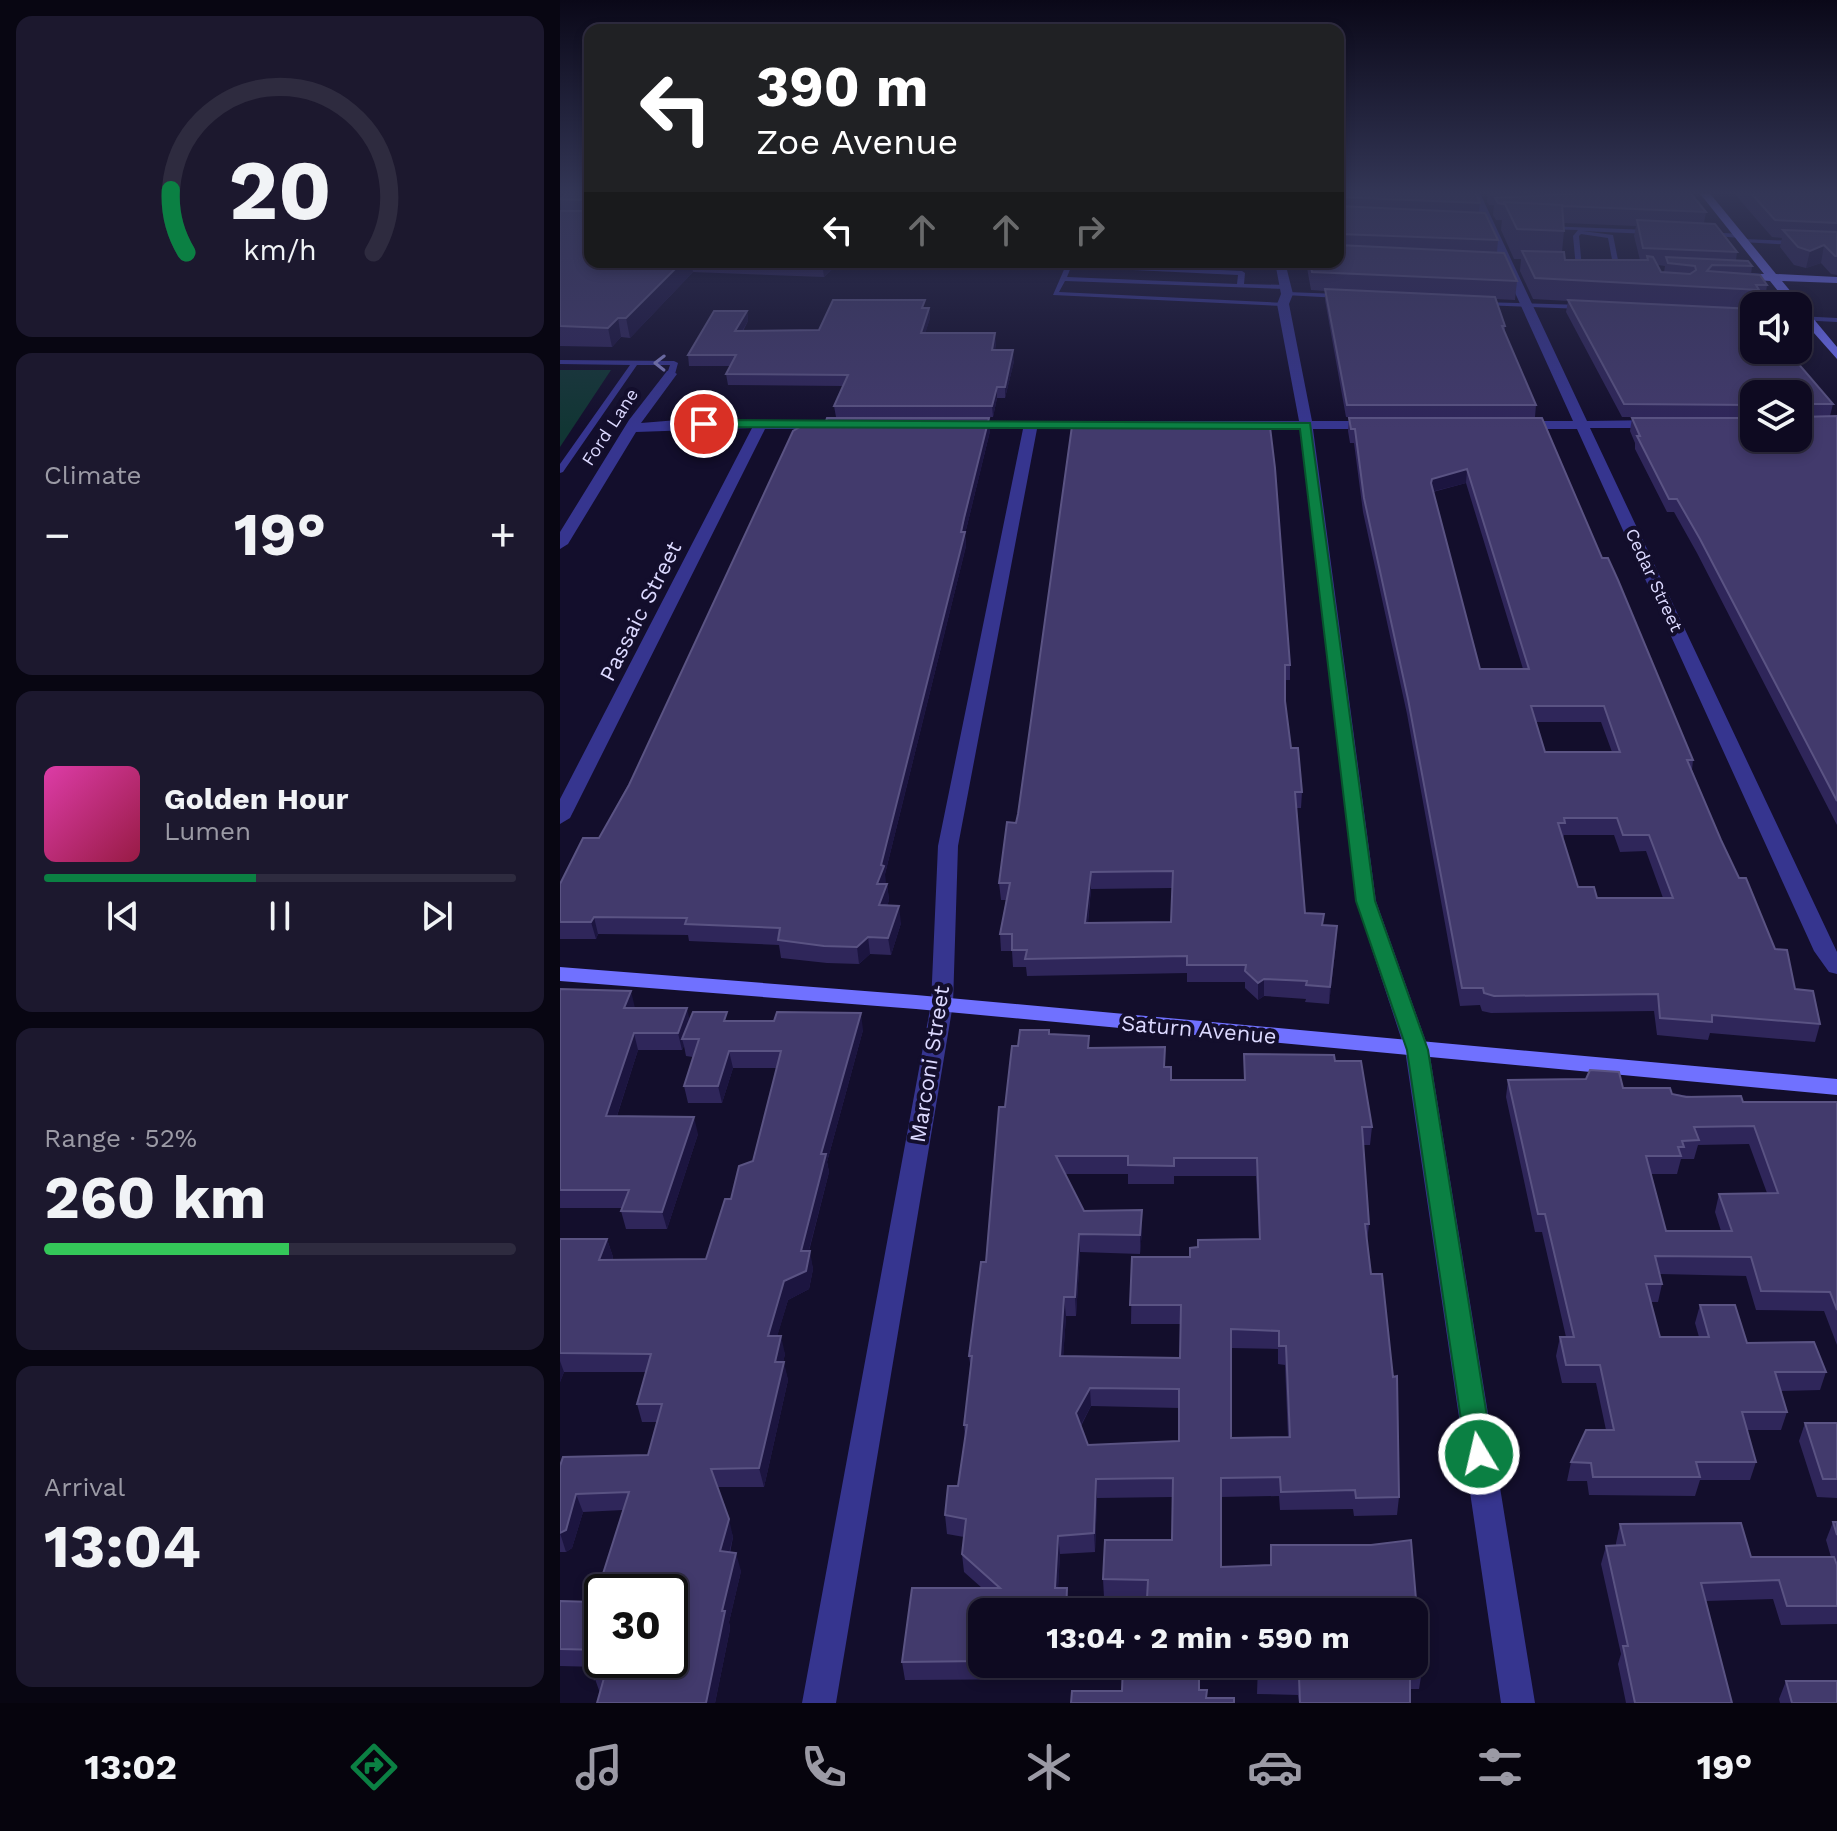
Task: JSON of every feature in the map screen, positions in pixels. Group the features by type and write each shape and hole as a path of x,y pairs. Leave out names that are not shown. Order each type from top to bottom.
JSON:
{"main road":[{"path":"1768,270 1785,292"},
{"path":"1717,275 1837,280"},
{"path":"1812,327 1837,355"},
{"name":"Saturn Avenue","path":"560,974 942,1004 1837,1087"}],"street":[{"path":"1281,270 1306,425 1366,901 1417,1050 1518,1703"},
{"name":"Cedar Street","path":"1506,270 1526,305 1582,424 1825,951 1837,967"},
{"name":"Ford Lane","path":"560,544 565,529 634,422 671,374"},
{"path":"634,422 849,425"},
{"name":"Passaic Street","path":"560,818 761,424"},
{"name":"Marconi Street","path":"819,1703 942,1004 948,846 1031,424"},
{"path":"1500,425 1677,424"},
{"path":"940,425 1390,425"}],"lane":[{"path":"1067,270 1055,294 1347,297"},
{"path":"1187,270 1242,273 1240,286"},
{"path":"1063,279 1240,286 1285,295"},
{"path":"1467,302 1587,308"},
{"path":"1812,315 1837,320"},
{"path":"560,362 674,363 671,374"},
{"path":"560,470 635,363"}],"green space":[{"path":"560,370 611,370 560,447"}],"building":[{"path":"560,270 674,270 626,318 618,318 608,328 560,326"},
{"path":"1512,270 1517,281 1312,272"},
{"path":"1531,270 1660,270 1690,274 1695,270 1707,270 1760,275 1767,285 1756,285 1759,290 1535,278"},
{"path":"1325,289 1495,297 1505,326 1502,326 1536,405 1347,405"},
{"path":"833,300 925,300 922,308 929,308 921,333 995,333 992,350 1013,350 1005,387 997,387 992,406 834,406 848,375 726,374 736,355 688,355 714,311 747,311 735,331 819,330"},
{"path":"1568,300 1740,308 1740,364 1799,364 1833,404 1812,404 1812,380 1740,380 1740,405 1624,404"},
{"path":"1837,416 1837,801 1700,539 1677,499 1669,499 1637,436 1640,436 1632,418 1740,418 1740,452 1812,452 1812,417"},
{"path":"827,418 989,418 961,532 965,532 881,865 884,866 877,884 887,884 879,905 899,906 888,938 868,937 857,947 824,946 778,940 780,928 685,924 687,918 594,917 591,922 560,922 560,884 583,838 599,838 629,785 793,431 805,424 825,424"},
{"path":"1349,418 1542,418 1602,558 1608,558 1618,580 1693,760 1687,760 1721,840 1739,878 1746,878 1775,949 1787,950 1795,989 1813,991 1820,1024 1712,1015 1712,1022 1660,1018 1658,994 1494,996 1484,993 1483,988 1462,988 1408,699 1364,498 1355,429 1351,429","holes":["1467,469 1529,669 1480,669 1431,483 1432,479","1531,706 1604,706 1620,752 1545,752","1564,818 1617,818 1623,835 1649,835 1673,898 1597,898 1594,887 1578,887 1558,823 1565,823"]},
{"path":"1262,423 1262,427 1270,427 1290,665 1285,665 1285,701 1291,748 1298,748 1302,792 1295,792 1305,913 1324,914 1322,925 1337,926 1330,987 1306,985 1307,981 1264,979 1258,983 1245,971 1246,965 1187,965 1187,956 1025,959 1027,950 1012,950 1012,934 1000,934 1010,883 999,883 1007,822 1016,823 1018,814 1072,426","holes":["1173,871 1171,922 1085,923 1091,872"]},
{"path":"560,989 631,991 624,1008 687,1008 678,1033 634,1033 606,1116 694,1117 662,1212 621,1211 629,1190 560,1190"},
{"path":"693,1012 727,1012 724,1021 774,1021 777,1012 861,1013 821,1154 826,1154 801,1251 810,1251 806,1271 784,1281 768,1336 781,1336 775,1362 784,1362 759,1468 711,1469 729,1519 720,1551 736,1553 706,1703 597,1703 604,1678 688,1678 688,1574 603,1574 629,1492 576,1494 566,1530 560,1533 560,1466 563,1457 648,1455 662,1404 637,1404 651,1354 560,1353 560,1239 607,1239 599,1260 706,1259 725,1199 731,1199 739,1166 753,1161 781,1051 729,1051 718,1086 684,1086 699,1039 682,1039"},
{"path":"1020,1030 1049,1030 1049,1034 1089,1036 1088,1048 1165,1047 1164,1067 1171,1067 1171,1080 1245,1080 1244,1054 1334,1055 1335,1061 1361,1061 1372,1127 1362,1127 1369,1224 1365,1224 1371,1274 1382,1274 1393,1377 1397,1376 1399,1497 1356,1498 1355,1490 1281,1492 1280,1477 1221,1478 1221,1567 1271,1565 1271,1545 1371,1545 1411,1540 1416,1598 1147,1598 1148,1580 1103,1579 1105,1540 1172,1540 1173,1478 1096,1479 1094,1533 1058,1536 1055,1588 1067,1588 1067,1598 968,1598 968,1661 902,1662 912,1588 1000,1588 962,1554 966,1519 945,1515 948,1486 958,1486 967,1425 964,1425 972,1356 969,1356 981,1262 986,1262 999,1107 1005,1107 1012,1046 1018,1046","holes":["1056,1156 1128,1156 1128,1165 1174,1166 1174,1158 1257,1158 1260,1239 1198,1240 1198,1247 1190,1248 1190,1257 1132,1257 1130,1305 1181,1305 1180,1358 1060,1356 1064,1297 1075,1297 1079,1234 1140,1235 1142,1210 1084,1211","1231,1329 1279,1331 1279,1346 1286,1346 1290,1437 1231,1438","1090,1388 1179,1389 1179,1441 1088,1445 1076,1413"]},
{"path":"1590,1070 1619,1072 1623,1088 1670,1088 1672,1094 1686,1097 1741,1096 1743,1102 1837,1102 1837,1310 1830,1292 1761,1291 1751,1257 1655,1256 1662,1284 1646,1284 1660,1337 1709,1337 1700,1305 1735,1305 1747,1343 1814,1342 1826,1372 1775,1372 1787,1412 1742,1412 1756,1462 1696,1462 1700,1477 1593,1477 1591,1463 1571,1462 1586,1430 1614,1430 1600,1365 1566,1365 1560,1337 1574,1337 1545,1214 1538,1214 1508,1080 1586,1079","holes":["1754,1126 1778,1193 1719,1194 1732,1231 1666,1231 1646,1156 1681,1156 1678,1147 1684,1147 1682,1141 1699,1140 1694,1127"]},
{"path":"1805,1423 1837,1423 1837,1479 1823,1479"},
{"path":"1741,1523 1751,1557 1834,1557 1837,1565 1837,1606 1787,1606 1779,1580 1701,1583 1732,1703 1635,1703 1623,1646 1628,1646 1606,1546 1625,1545 1620,1524"},
{"path":"560,1601 584,1602 584,1650 560,1649"},
{"path":"1122,1678 1199,1678 1199,1690 1207,1690 1206,1698 1234,1698 1234,1703 1071,1703 1072,1691 1122,1691"},
{"path":"1299,1678 1410,1678 1410,1703 1300,1703"},
{"path":"1786,1681 1837,1681 1837,1703 1792,1703"}],"route":[{"path":"704,424 1306,425 1366,901 1417,1050 1479,1454"}]}
